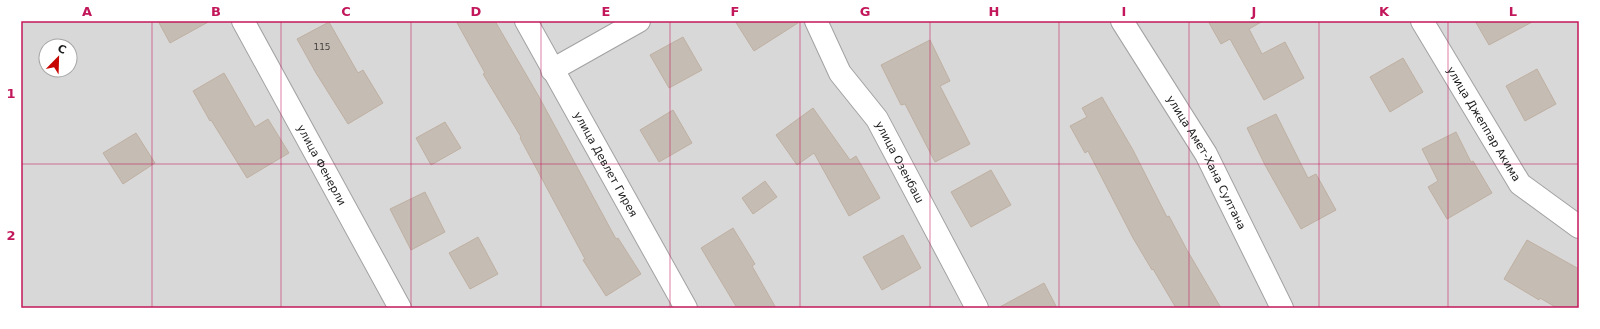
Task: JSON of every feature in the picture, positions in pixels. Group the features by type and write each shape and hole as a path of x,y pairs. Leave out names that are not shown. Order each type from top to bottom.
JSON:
{"street":[{"name":"улица Фенерли","path":"243,21 400,308"},
{"name":"улица Девлет Гирея","path":"526,21 686,308"},
{"path":"552,70 639,21"},
{"name":"улица Озенбаш","path":"816,21 840,73 877,119 977,308"},
{"name":"улица Амет-Хана Султана","path":"1122,21 1206,154 1282,308"},
{"name":"улица Джеппар Акима","path":"1422,21 1520,184 1579,227"}],"shaded area":[{"path":"21,21 1579,21 1579,308 21,308"}],"building":[{"path":"158,21 210,21 170,43"},
{"path":"456,21 495,21 538,95 616,239 618,238 641,274 606,296 583,260 585,259 520,138 521,137 483,74 485,73"},
{"path":"735,21 801,21 754,51"},
{"path":"1208,21 1263,21 1249,29 1262,54 1285,42 1304,78 1264,100 1230,39 1221,44"},
{"path":"1475,21 1534,21 1489,45"},
{"path":"329,22 358,73 363,70 383,103 348,124 316,73 297,39"},
{"path":"683,37 702,70 669,88 650,55"},
{"path":"930,40 950,81 940,86 970,144 935,162 905,104 901,105 881,65"},
{"path":"1403,58 1423,92 1390,112 1370,77"},
{"path":"1537,69 1556,104 1525,121 1506,86"},
{"path":"224,73 255,127 268,119 289,153 247,178 211,120 210,121 193,91"},
{"path":"1102,97 1133,150 1167,217 1169,216 1221,308 1176,308 1133,238 1088,151 1085,153 1070,126 1087,117 1082,108"},
{"path":"813,108 850,160 856,156 880,198 849,216 814,153 797,165 776,135"},
{"path":"673,110 692,143 659,162 640,130"},
{"path":"1276,114 1308,178 1316,174 1336,210 1301,229 1265,165 1247,128"},
{"path":"445,122 461,148 431,165 416,138"},
{"path":"1456,132 1471,162 1473,161 1492,193 1447,219 1428,187 1438,181 1422,149"},
{"path":"136,133 155,163 123,184 103,153"},
{"path":"991,170 1011,205 971,227 951,192"},
{"path":"765,181 777,197 753,214 742,198"},
{"path":"425,192 445,232 411,250 390,209"},
{"path":"733,228 755,264 752,266 776,308 737,308 701,248"},
{"path":"903,235 921,268 882,290 863,257"},
{"path":"478,237 498,274 470,289 449,253"},
{"path":"1527,240 1579,269 1579,308 1557,308 1540,298 1539,300 1504,279"},
{"path":"1044,283 1057,308 998,308"}]}
